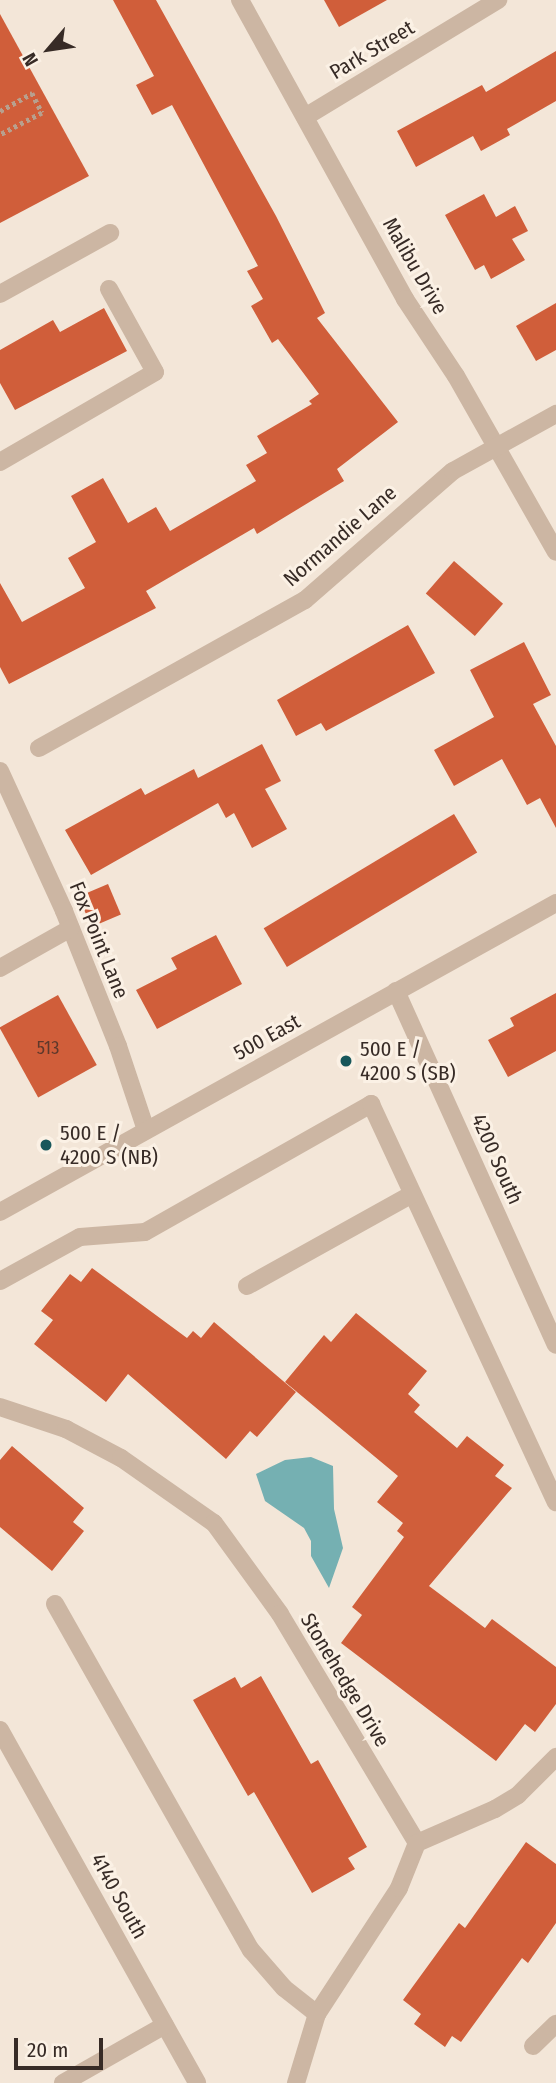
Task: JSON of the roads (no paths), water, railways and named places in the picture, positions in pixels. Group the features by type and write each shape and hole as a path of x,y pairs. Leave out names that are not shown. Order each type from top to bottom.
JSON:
{"street":[{"name":"Malibu Drive","path":"240,0 405,299 498,446 556,552"},
{"name":"Park Street","path":"305,117 498,0"},
{"path":"0,294 110,233"},
{"path":"0,462 155,372 109,289"},
{"name":"Normandie Lane","path":"39,748 305,600 394,518 453,471 556,414"},
{"name":"Fox Point Lane","path":"0,771 71,928 118,1046 146,1130"},
{"name":"500 East","path":"0,1212 556,903"},
{"path":"0,968 71,928"},
{"name":"4200 South","path":"396,992 556,1345"},
{"path":"0,1281 80,1237 145,1232 371,1104 556,1502"},
{"path":"247,1286 412,1195"},
{"name":"Stonehedge Drive","path":"0,1407 66,1429 121,1458 214,1523 280,1614 417,1843"},
{"path":"55,1604 251,1950 284,1988 317,2014"},
{"name":"4140 South","path":"0,1730 197,2083"},
{"path":"296,2083 317,2014 399,1888 417,1843 495,1809 518,1795 556,1757"},
{"path":"533,2046 556,2024"},
{"path":"63,2083 165,2025"}],"water":[{"path":"311,1457 333,1466 334,1509 343,1548 329,1588 311,1556 311,1541 304,1528 265,1501 256,1474 285,1460"}],"place":[{"name":"500 E / 4200 S (SB)","path":"346,1061"},
{"name":"500 E / 4200 S (NB)","path":"46,1145"}]}
